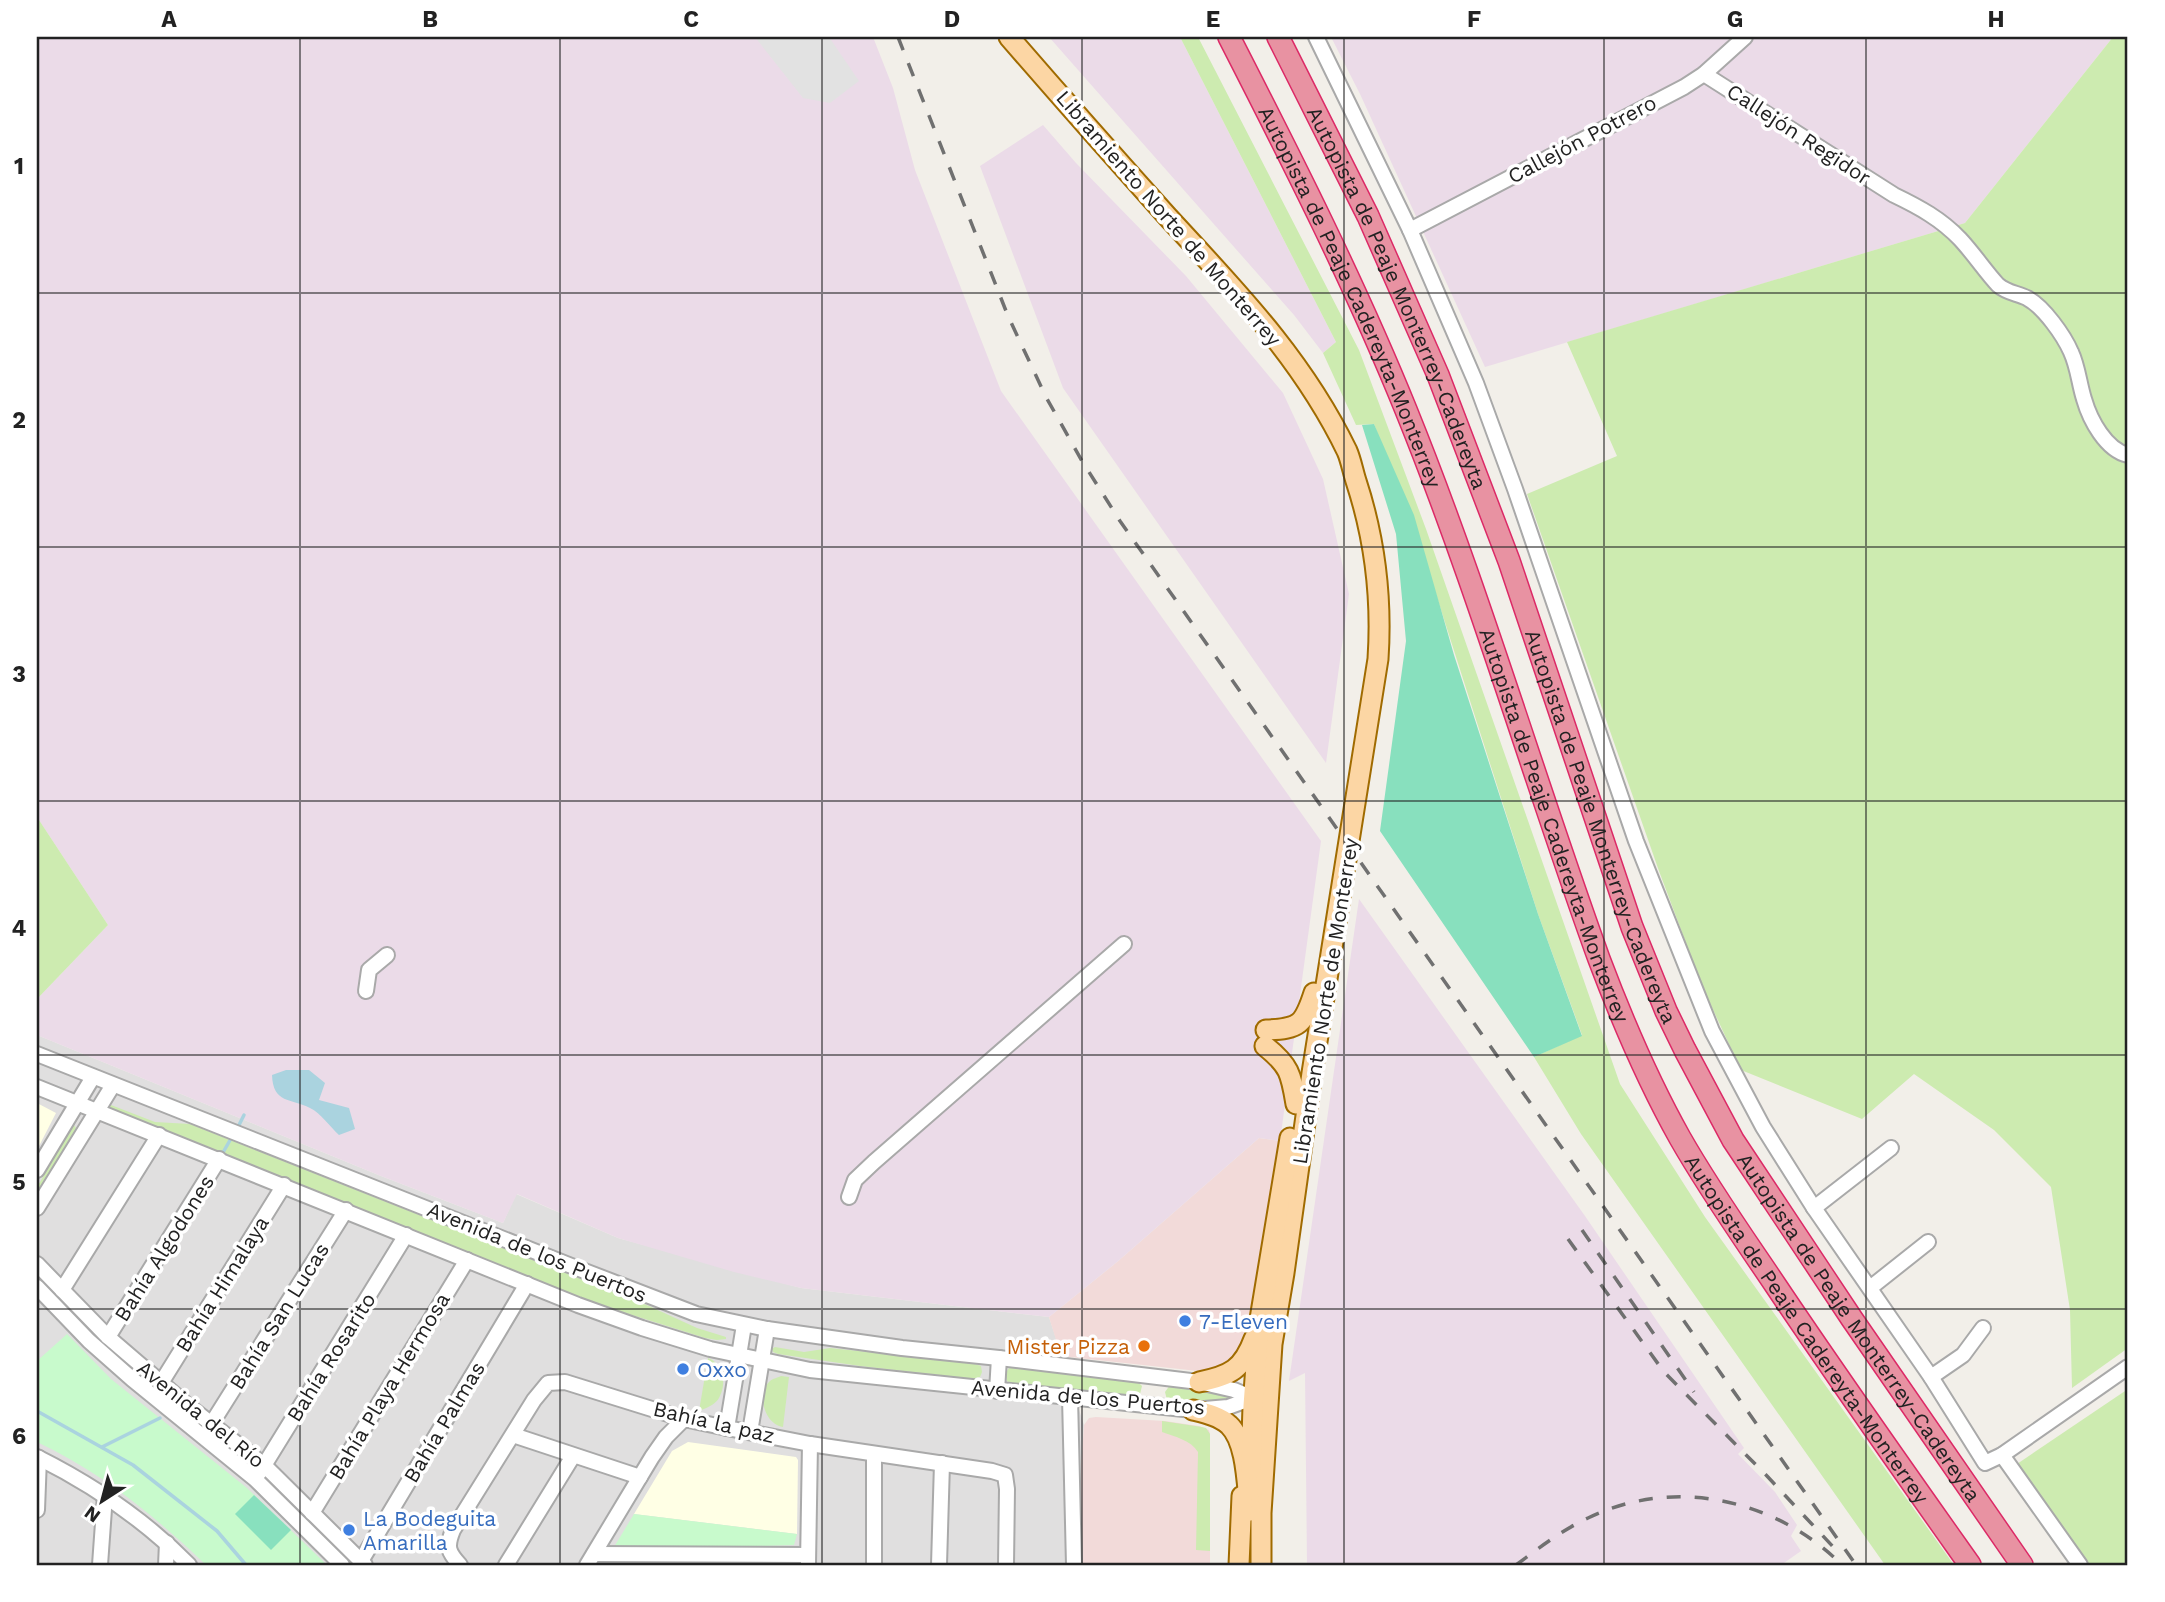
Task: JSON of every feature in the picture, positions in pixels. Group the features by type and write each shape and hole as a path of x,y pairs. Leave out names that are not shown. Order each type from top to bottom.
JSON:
{"highway":[{"name":"Autopista de Peaje Cadereyta-Monterrey","path":"1229,37 1338,254 1407,412 1480,611 1591,936 1617,1007 1650,1078 1680,1138 1715,1196 1861,1411 1970,1565"},
{"name":"Autopista de Peaje Monterrey-Cadereyta","path":"1279,37 1363,205 1438,375 1509,561 1632,928 1685,1050 1733,1140 1852,1320 2022,1565"}],"main road":[{"name":"Libramiento Norte de Monterrey","path":"1009,37 1167,216 1251,306 1309,383 1347,451 1362,499 1372,548 1378,590 1378,659 1272,1344 1251,1565"},
{"name":"Libramiento Norte de Monterrey","path":"1253,1398 1259,1325 1314,993 1370,689 1373,615 1369,562 1356,502 1340,453 1340,442"},
{"path":"1296,1104 1287,1066 1266,1038 1298,1025 1306,1017 1314,993"},
{"path":"1239,1565 1254,1516 1259,1411 1253,1398 1261,1380 1273,1301 1284,1273"},
{"path":"1199,1382 1221,1378 1237,1368 1251,1347 1259,1325"},
{"path":"1192,1410 1212,1415 1228,1424 1234,1431 1240,1446 1254,1516"},
{"path":"1239,1565 1239,1538 1243,1516 1240,1446"},
{"name":"Libramiento Norte de Monterrey","path":"1254,1516 1261,1565"}],"street":[{"path":"1316,37 1410,230 1476,383 1636,841 1712,1031 1763,1127 1814,1208 1931,1377 1985,1463 2002,1455 2128,1367"},
{"name":"Callejón Potrero","path":"1410,230 1684,87 1704,74 1745,37"},
{"name":"Callejón Regidor","path":"1704,74 1894,195 1944,223 1999,286 2007,292 2026,298 2048,317 2071,351 2084,400 2101,433 2111,448 2128,455"},
{"path":"849,1197 855,1180 874,1162 1124,944"},
{"path":"366,991 369,970 387,954"},
{"name":"Avenida de los Puertos","path":"37,1054 696,1314 766,1329 902,1348 1199,1382 1253,1398"},
{"path":"37,1170 93,1077"},
{"path":"37,1208 113,1085"},
{"name":"Avenida de los Puertos","path":"37,1087 578,1305 642,1328 739,1355 810,1370 1192,1410 1228,1407 1253,1398"},
{"path":"62,1290 159,1135"},
{"path":"1814,1208 1891,1148"},
{"name":"Bahía Algodones","path":"89,1341 104,1333 219,1159"},
{"name":"Bahía Himalaya","path":"161,1383 284,1185"},
{"name":"Bahía San Lucas","path":"212,1423 346,1210"},
{"name":"Bahía Rosarito","path":"255,1479 406,1235"},
{"path":"1870,1288 1928,1242"},
{"name":"Bahía Playa Hermosa","path":"312,1513 467,1259"},
{"name":"Avenida del Río","path":"37,1264 104,1333 161,1383 264,1465 363,1563"},
{"name":"Bahía Palmas","path":"363,1563 527,1284"},
{"name":"Avenida del Río","path":"37,1287 89,1341 132,1379 255,1479 342,1565"},
{"path":"727,1428 744,1325"},
{"path":"1931,1377 1963,1354 1983,1328"},
{"path":"750,1432 766,1329"},
{"path":"997,1391 999,1358"},
{"name":"Bahía la paz","path":"460,1565 452,1557 448,1546 453,1530 541,1390 548,1383 556,1382 580,1386 684,1419 727,1428 1005,1475 1006,1565"},
{"path":"1070,1397 1074,1565"},
{"path":"590,1560 666,1437 684,1419"},
{"path":"513,1435 640,1477"},
{"path":"590,1560 808,1560 810,1444"},
{"path":"874,1454 874,1565"},
{"path":"2002,1455 2080,1565"},
{"path":"506,1565 573,1456"},
{"path":"37,1510 38,1458 105,1495 189,1565"},
{"path":"939,1565 942,1463"},
{"path":"100,1565 105,1495"},
{"path":"166,1565 167,1544"}],"shaded area":[{"path":"37,37 873,37 893,88 915,170 1001,391 1321,841 1280,1141 1259,1138 1117,1262 1049,1317 801,1288 734,1272 618,1238 517,1194 503,1223 37,1035 37,999 108,925 37,817"},
{"path":"755,37 829,37 859,81 830,103 803,98"},
{"path":"1049,37 1180,37 1336,342 1323,353 1294,315"},
{"path":"1331,37 2113,37 1965,223 1485,367 1360,94"},
{"path":"1043,125 1076,163 1186,276 1283,393 1323,479 1349,594 1326,763 1063,388 980,166"},
{"path":"1359,899 1585,1216 1744,1448 1738,1454 1775,1492 1797,1525 1791,1536 1801,1551 1781,1565 1307,1565 1305,1373 1289,1381"},
{"path":"37,1035 503,1223 516,1194 618,1238 801,1288 1049,1317 1084,1425 1081,1466 1081,1565 37,1565"},
{"path":"37,1103 56,1113 37,1150"},
{"path":"1259,1138 1280,1141 1263,1261 1248,1340 1243,1352 1216,1373 1061,1356 1049,1317 1117,1262"},
{"path":"1089,1418 1165,1421 1209,1430 1210,1565 1081,1565 1081,1466 1084,1425"},
{"path":"688,1442 796,1457 797,1534 634,1514 672,1451"}],"green space":[{"path":"1180,37 1198,37 1359,350 1426,529 1620,1084 1705,1217 1954,1565 1885,1565 1581,1134 1534,1057 1582,1035 1538,914 1435,591 1374,424 1356,425 1323,353 1336,342"},
{"path":"2113,37 2128,37 2128,1348 2072,1388 2070,1310 2051,1187 1994,1130 1914,1074 1862,1119 1741,1070 1702,986 1659,871 1527,494 1617,456 1567,342 1965,223"},
{"path":"1374,424 1414,515 1454,655 1538,914 1582,1036 1534,1057 1380,831 1406,641 1396,534 1362,425"},
{"path":"37,817 108,925 37,999"},
{"path":"111,1105 155,1122 190,1124 726,1339 705,1338 559,1292 413,1230 119,1113 109,1107"},
{"path":"74,1125 76,1128 37,1193 37,1187"},
{"path":"67,1334 111,1379 247,1488 327,1565 206,1565 126,1496 83,1467 37,1442 37,1361"},
{"path":"775,1347 804,1352 830,1348 972,1363 981,1366 982,1372 980,1377 973,1379 860,1366 778,1354 773,1352"},
{"path":"708,1358 721,1370 723,1387 717,1400 699,1411"},
{"path":"1009,1368 1137,1381 1142,1386 1140,1394 1135,1396 1011,1383 1007,1381 1005,1374"},
{"path":"781,1376 789,1377 783,1427 771,1420 763,1400 766,1386 771,1380"},
{"path":"1170,1385 1226,1391 1231,1395 1231,1400 1223,1406 1167,1400 1165,1392"},
{"path":"2128,1389 2128,1565 2087,1565 2017,1464"},
{"path":"1162,1421 1206,1428 1210,1434 1210,1551 1196,1550 1198,1452 1187,1442 1162,1432"},
{"path":"268,1480 354,1565 349,1565 266,1482"},
{"path":"254,1495 291,1530 271,1550 235,1514"},
{"path":"634,1514 797,1534 794,1545 619,1550 614,1547"}],"water":[{"path":"286,1070 309,1070 325,1083 319,1100 349,1108 355,1129 339,1135 314,1110 279,1096 272,1075"}],"waterway":[{"path":"237,1129 244,1115"},
{"path":"221,1156 233,1135"},
{"path":"37,1411 133,1465 217,1531 246,1565"},
{"path":"102,1447 160,1418"}],"railway":[{"path":"898,37 1008,316 1046,397 1082,461 1120,521 1856,1565"},
{"path":"1582,1230 1694,1392"},
{"path":"1568,1239 1664,1372 1837,1551"},
{"path":"1516,1565 1560,1534 1588,1518 1621,1505 1655,1498 1689,1497 1722,1501 1755,1510 1787,1524 1816,1542 1842,1565"}],"place":[{"name":"7-Eleven","path":"1185,1321"},
{"name":"Mister Pizza","path":"1144,1346"},
{"name":"Oxxo","path":"683,1369"},
{"name":"La Bodeguita Amarilla","path":"349,1530"}]}
